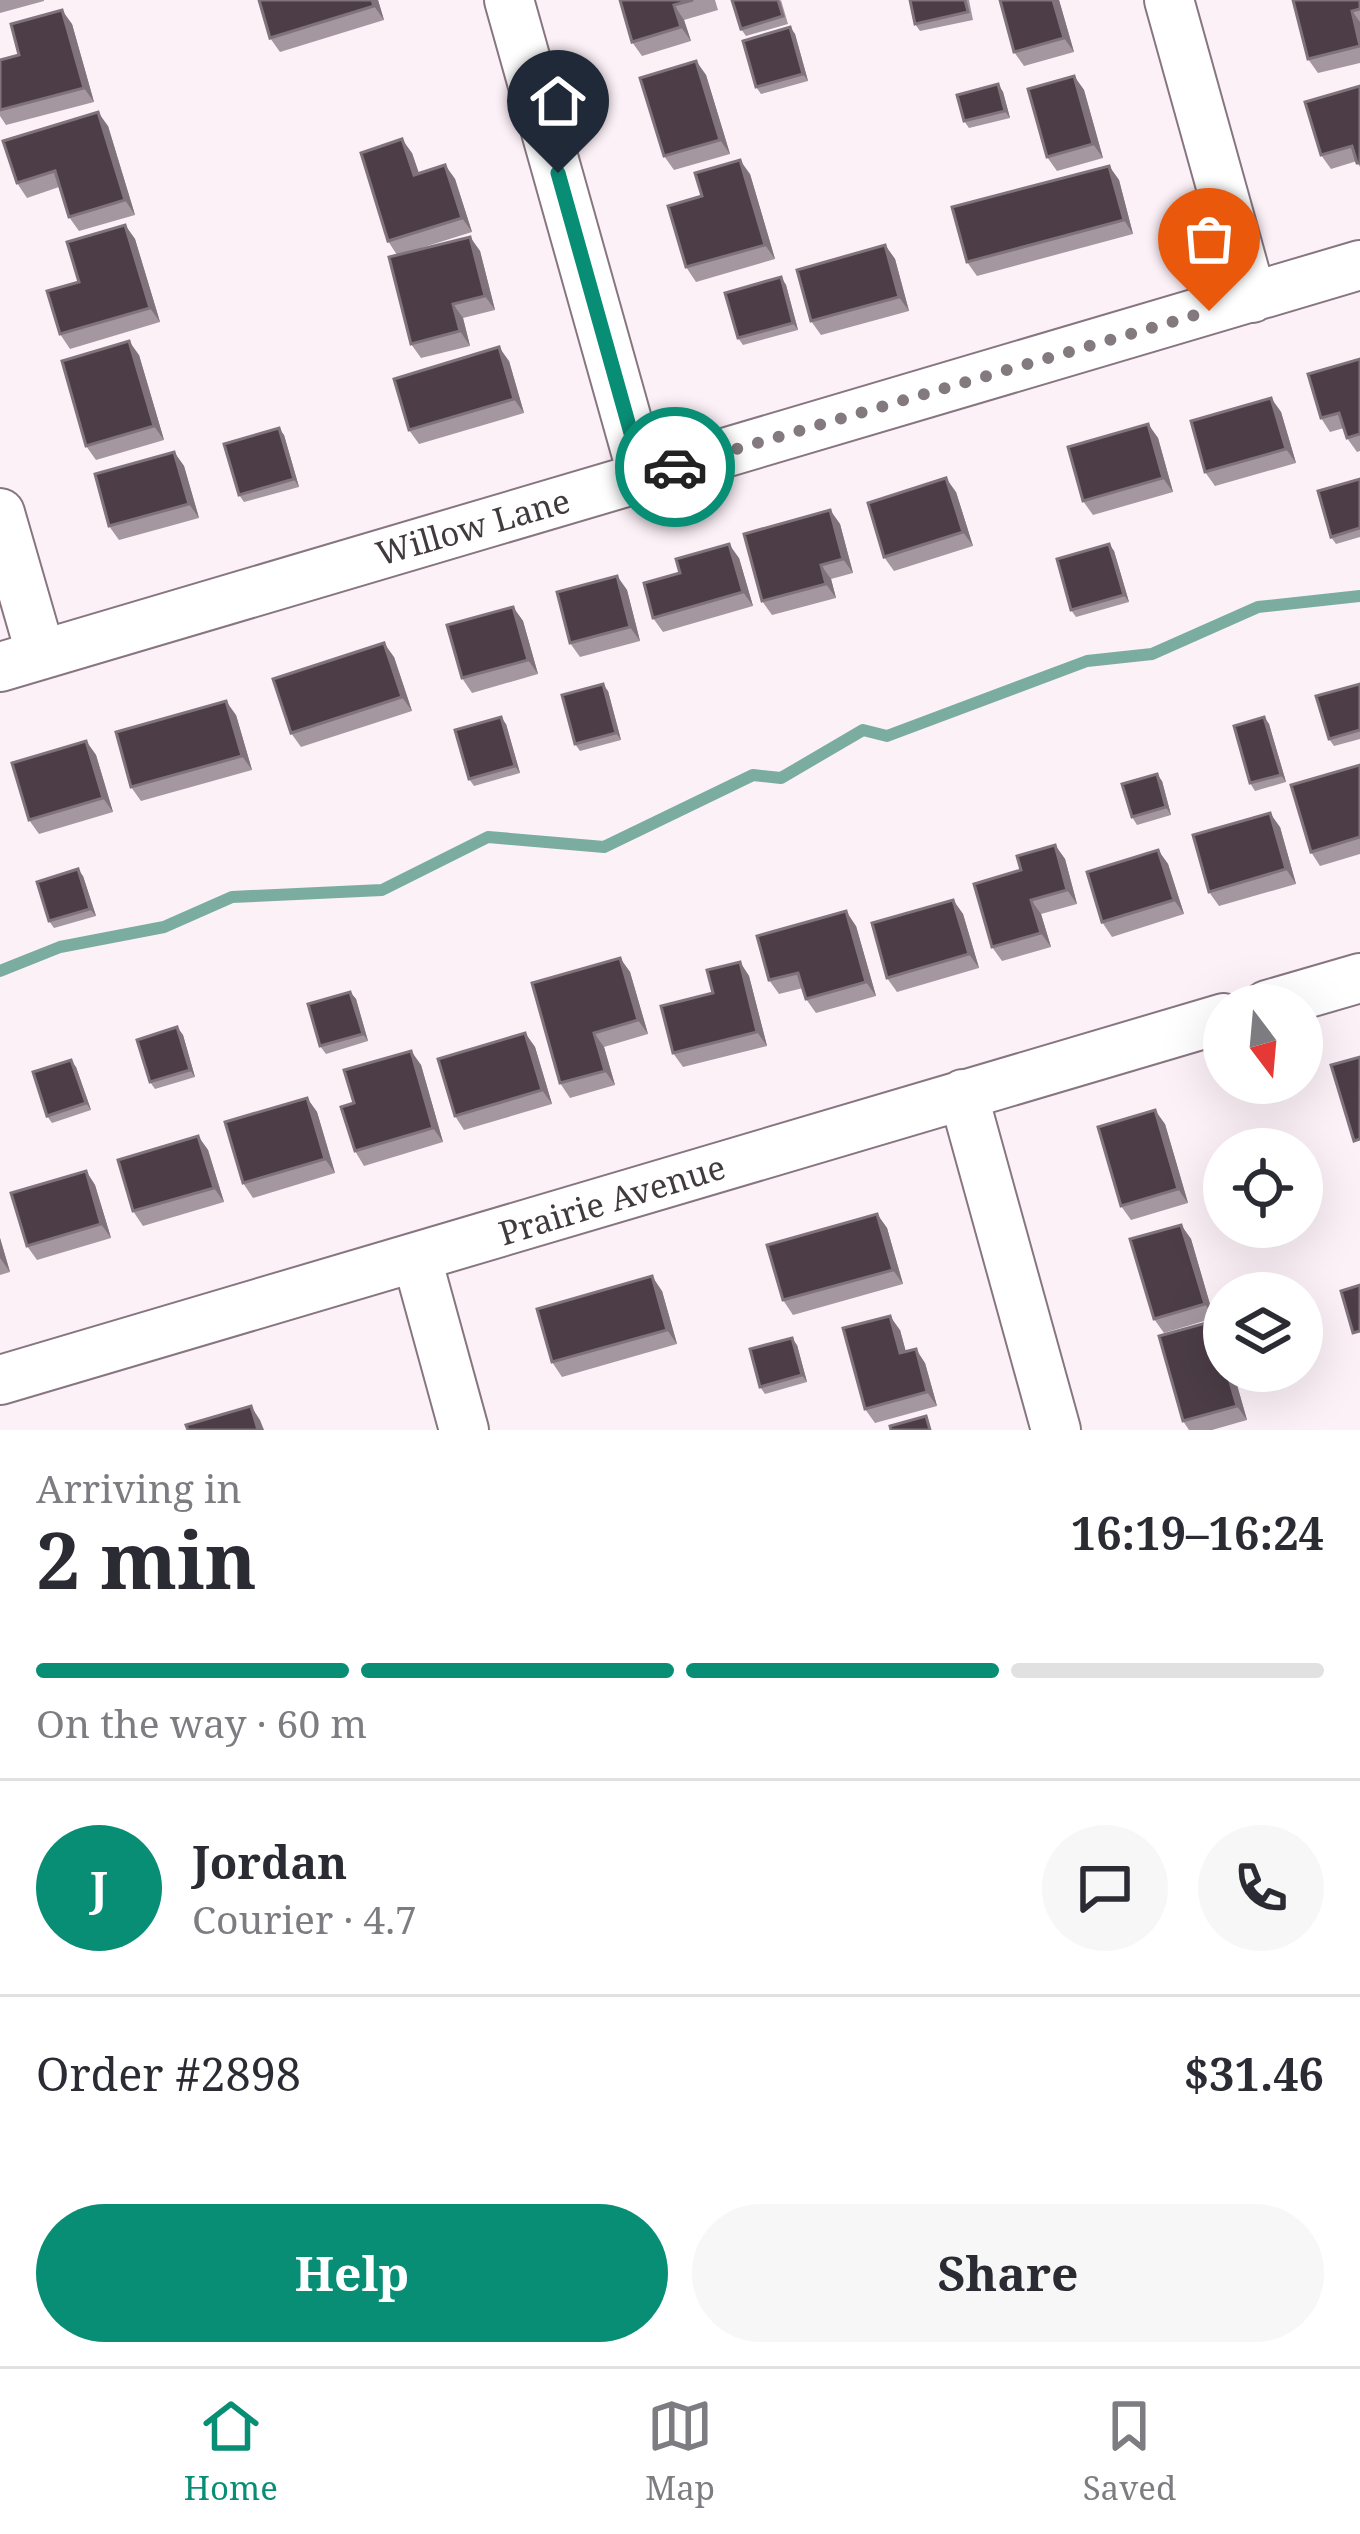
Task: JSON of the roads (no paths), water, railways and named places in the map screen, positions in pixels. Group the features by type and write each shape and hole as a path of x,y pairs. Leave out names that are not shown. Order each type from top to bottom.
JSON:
{"street":[{"path":"509,0 643,476"},
{"path":"1169,0 1252,298"},
{"name":"Willow Lane","path":"20,661 1360,266"},
{"path":"0,512 20,661"},
{"path":"1323,989 1360,978"},
{"name":"Prairie Avenue","path":"0,1380 1203,1024"},
{"path":"963,1094 1056,1430"},
{"path":"417,1259 464,1430"}],"waterway":[{"path":"0,971 60,947 164,927 232,897 382,890 488,837 604,847 753,775 781,778 863,730 887,736 1087,661 1152,654 1258,607 1360,596"}]}
